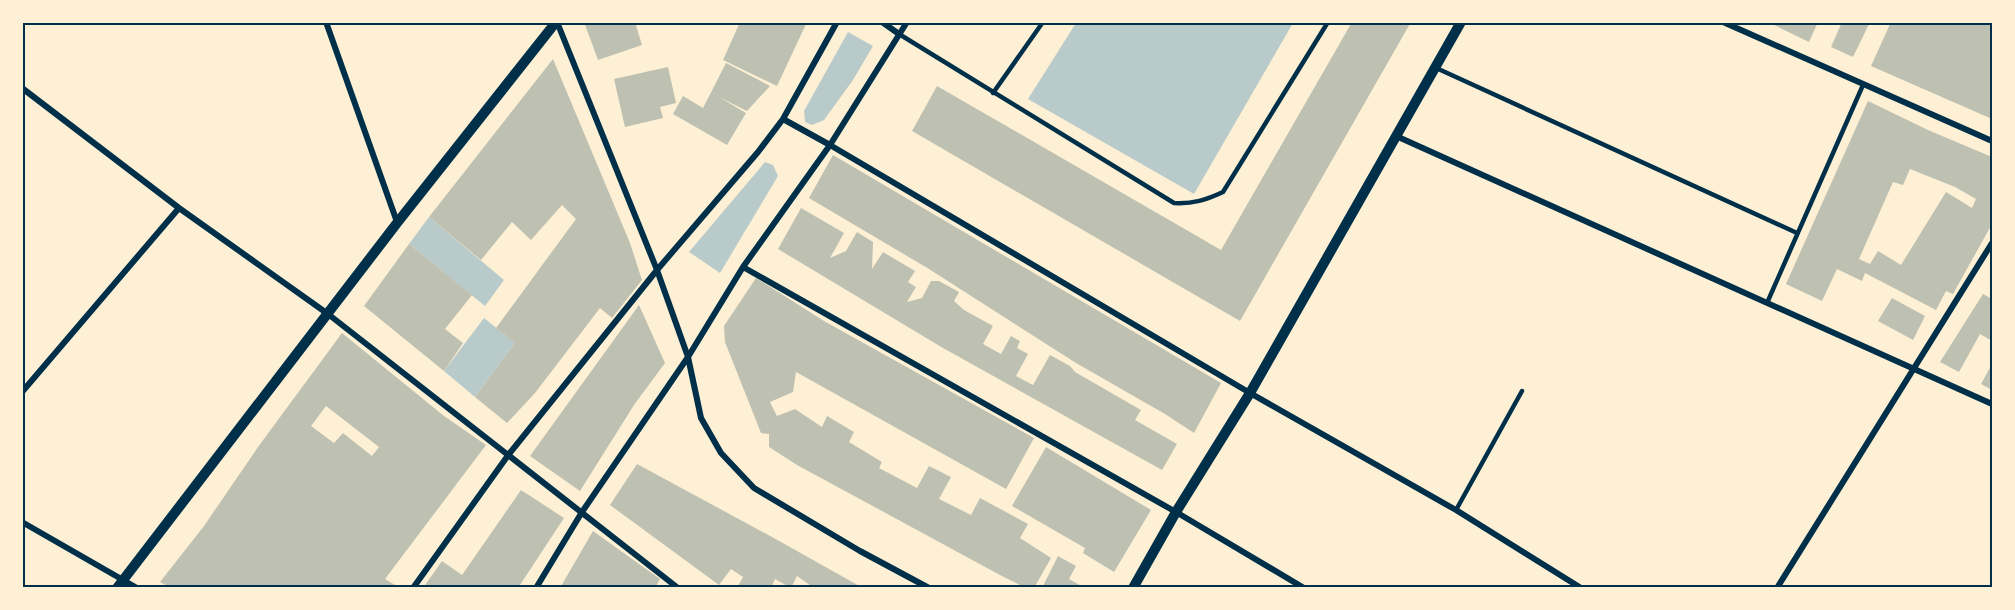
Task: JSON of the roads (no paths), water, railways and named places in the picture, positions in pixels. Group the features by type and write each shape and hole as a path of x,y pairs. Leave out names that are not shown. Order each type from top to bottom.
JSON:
{"street":[{"path":"326,22 397,223"},
{"path":"120,584 397,223 556,22 657,270 688,357 701,418 721,453 754,488 860,551 929,588"},
{"path":"413,588 508,454 783,119 837,22"},
{"path":"882,22 899,34"},
{"path":"536,588 582,512 688,357 743,267 830,144 907,22"},
{"path":"1133,588 1176,512 1250,393 1461,22"},
{"path":"1723,22 1992,141"},
{"path":"22,88 179,208 328,314 678,588"},
{"path":"783,119 830,144 1250,393 1456,510 1581,588"},
{"path":"1396,136 1992,404"},
{"path":"22,392 179,208"},
{"path":"1777,588 1992,243"},
{"path":"743,267 1176,512 1304,588"},
{"path":"22,522 120,584 137,588"}],"lane":[{"path":"993,93 1043,22"},
{"path":"899,34 1174,203 1189,204 1223,192 1328,22"},
{"path":"1434,68 1797,233"},
{"path":"1767,303 1863,85"},
{"path":"1456,510 1522,391"}]}
